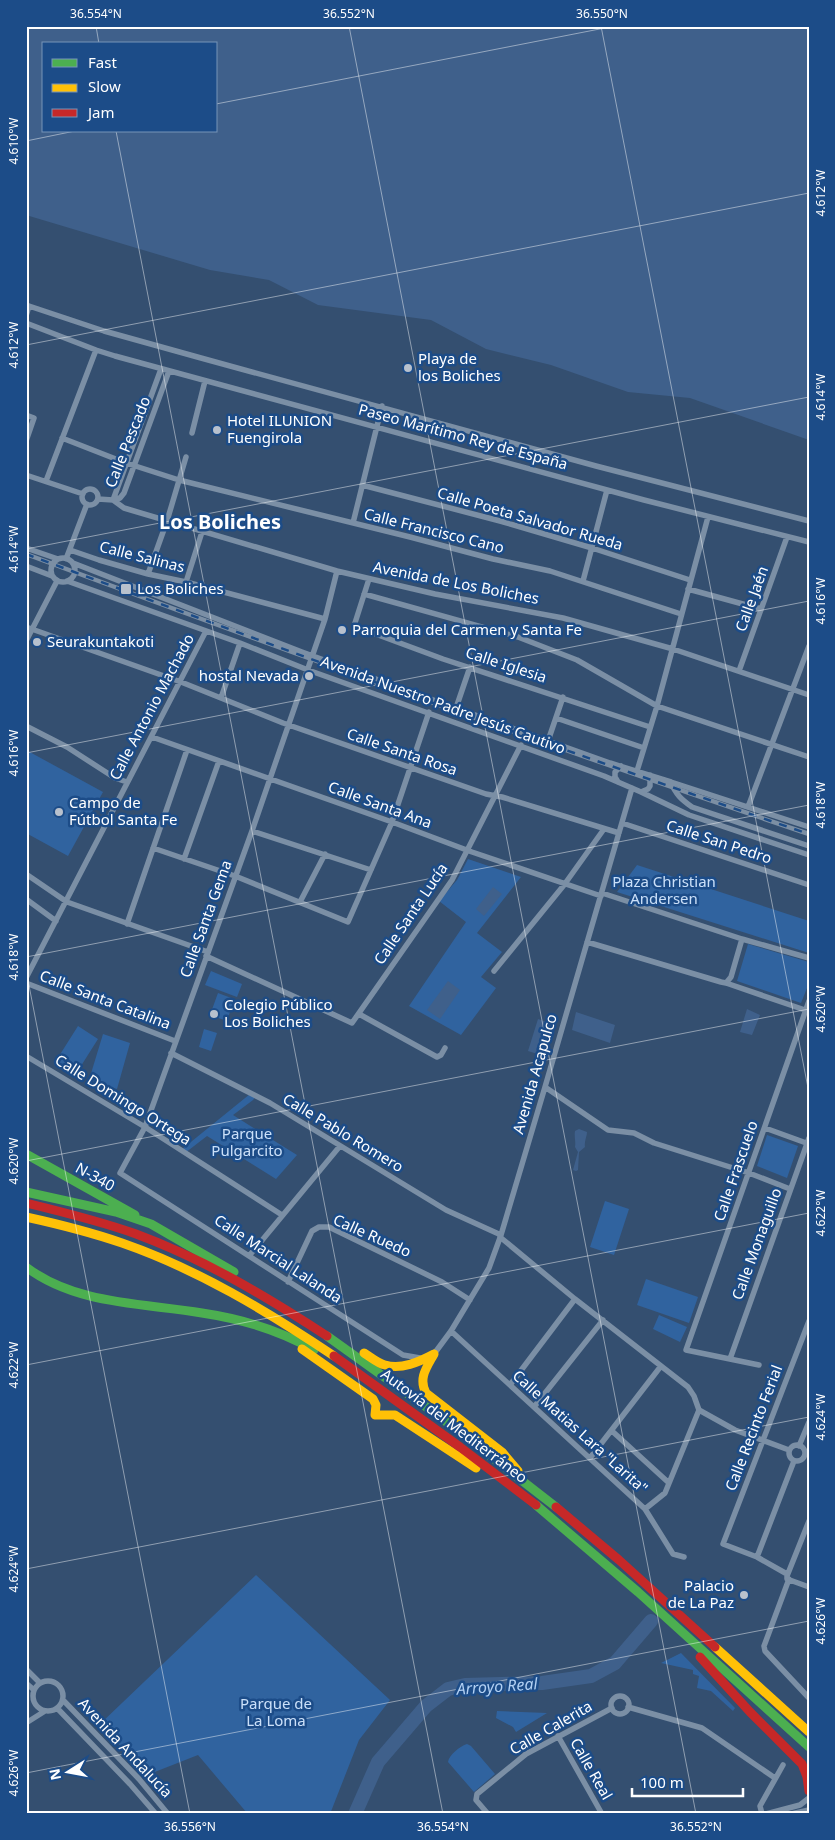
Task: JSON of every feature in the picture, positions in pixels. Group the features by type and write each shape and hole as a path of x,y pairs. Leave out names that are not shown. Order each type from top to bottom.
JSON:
{"main road":[{"name":"N-340","path":"26,1154 151,1224"},
{"path":"26,1192 116,1212 151,1224 284,1301 315,1328"},
{"name":"Autovía del Mediterráneo","path":"26,1202 51,1207 131,1232 179,1253 230,1277 336,1342 377,1370 530,1486 591,1536 809,1732"},
{"name":"Autovía del Mediterráneo","path":"26,1217 96,1234 172,1264 220,1286 295,1329 419,1416 531,1502 581,1542 684,1637"},
{"path":"26,1267 57,1286 88,1297 245,1322 276,1332 308,1346 360,1381 386,1393"},
{"path":"276,1332 373,1400 376,1405 375,1416 395,1415 500,1486 531,1502"},
{"path":"336,1342 352,1346 385,1365 412,1365 429,1356"},
{"path":"429,1356 421,1378 421,1387 426,1393 502,1452 530,1486"},
{"path":"684,1637 809,1747"},
{"path":"684,1637 750,1712 802,1764 807,1777 809,1791"}],"street":[{"path":"26,316 30,306 104,331 596,466 809,522"},
{"name":"Paseo Marítimo Rey de España","path":"26,324 96,350 161,369 708,517 809,542"},
{"path":"46,482 96,350"},
{"name":"Calle Pescado","path":"113,500 161,369"},
{"name":"Calle Pescado","path":"113,500 120,498 124,493 169,371"},
{"path":"192,434 205,380"},
{"path":"352,523 382,406"},
{"path":"26,415 34,418 26,441"},
{"name":"Calle Francisco Cano","path":"62,438 126,463 179,480 493,559 550,570 681,614"},
{"path":"148,574 167,521 186,457"},
{"path":"26,475 83,494"},
{"name":"Calle Poeta Salvador Rueda","path":"362,485 500,521 690,580"},
{"path":"92,489 96,492 98,499 93,504 87,504 82,499 86,490 92,489"},
{"path":"583,580 607,490"},
{"name":"Avenida de Los Boliches","path":"98,499 113,500 124,508 337,571 435,594 563,618 673,648 809,695"},
{"path":"66,559 87,504"},
{"path":"637,771 657,706 708,517"},
{"path":"186,582 202,532"},
{"name":"Calle Jaén","path":"739,670 787,536"},
{"path":"26,548 58,559 66,559 73,563 74,574 67,582 57,581 52,576 26,566"},
{"name":"Calle Salinas","path":"70,550 148,574 186,582 325,619"},
{"path":"52,576 51,568 58,559"},
{"name":"Avenida Nuestro Padre Jesús Cautivo","path":"73,563 456,708 650,776 809,827"},
{"name":"Calle Santa Gema","path":"120,1173 145,1127 252,831 325,619 337,571"},
{"path":"369,579 364,594 518,637 577,660 657,706 809,757"},
{"path":"26,640 29,628 57,581"},
{"name":"Avenida Nuestro Padre Jesús Cautivo","path":"67,582 521,745 632,788 689,815 809,854"},
{"path":"688,589 761,610"},
{"name":"Calle Iglesia","path":"364,594 354,626 650,727"},
{"name":"Calle Santa Rosa","path":"29,628 181,682 288,725 410,768 486,794 619,833"},
{"name":"Calle Antonio Machado","path":"26,978 206,631"},
{"path":"221,698 240,643"},
{"path":"748,807 809,646"},
{"path":"456,708 470,667"},
{"path":"548,741 563,697"},
{"path":"152,848 235,876 348,922 392,822 430,712"},
{"path":"555,720 644,748"},
{"path":"26,726 67,747 115,778 127,782"},
{"name":"Calle Santa Ana","path":"152,737 564,885 601,894 809,958"},
{"name":"Calle Santa Lucía","path":"359,1014 452,880 521,745"},
{"path":"127,924 187,750"},
{"path":"184,859 219,761"},
{"path":"620,784 615,777 615,772 621,766"},
{"path":"641,792 650,786 650,776"},
{"path":"671,782 680,799 692,807 809,846"},
{"name":"Avenida Acapulco","path":"429,1356 450,1331 470,1300 489,1268 501,1236 632,788"},
{"name":"Calle San Pedro","path":"622,823 809,885"},
{"path":"494,971 564,885 604,829"},
{"path":"252,831 371,870"},
{"path":"300,902 325,854"},
{"path":"26,874 67,902 207,954 352,1023 359,1014 437,1057 446,1048"},
{"path":"26,899 56,921"},
{"path":"726,983 731,976 742,938"},
{"path":"587,942 726,983 806,1010"},
{"name":"Calle Santa Catalina","path":"26,983 175,1041"},
{"name":"Calle Frascuelo","path":"730,1359 686,1350 809,1001"},
{"name":"Calle Pablo Romero","path":"171,1053 270,1103 446,1210 501,1236 575,1299 688,1387 694,1396 699,1410"},
{"name":"Calle Domingo Ortega","path":"26,1056 145,1127 282,1215"},
{"path":"545,1087 608,1130 634,1133 654,1143 749,1173 790,1189"},
{"path":"765,1128 808,1142"},
{"name":"Calle Monaguillo","path":"730,1359 808,1142"},
{"path":"248,1256 340,1146"},
{"name":"Calle Marcial Lalanda","path":"120,1173 404,1355 429,1356"},
{"name":"Calle Ruedo","path":"288,1282 312,1231 319,1227 329,1227 442,1282 470,1300"},
{"path":"510,1385 575,1299"},
{"path":"534,1406 603,1320"},
{"name":"Calle Recinto Ferial","path":"757,1558 722,1544 809,1321"},
{"name":"Calle Matias Lara \"Larita\"","path":"450,1331 645,1509 673,1554 684,1557"},
{"path":"730,1359 759,1365"},
{"path":"590,1458 660,1366"},
{"path":"645,1509 665,1493 699,1410 735,1430 789,1450"},
{"path":"799,1446 809,1422"},
{"path":"612,1431 669,1483"},
{"path":"789,1450 794,1446 799,1446"},
{"path":"794,1461 806,1457 799,1446"},
{"path":"789,1450 789,1455 794,1461"},
{"path":"794,1461 757,1558 809,1587"},
{"path":"809,1521 764,1644 764,1648 809,1698"},
{"path":"26,1669 40,1682"},
{"path":"26,1723 45,1711 57,1708 63,1700 63,1693 58,1684 50,1680 40,1682 33,1695 36,1705 45,1711"},
{"path":"26,1683 34,1690"},
{"path":"619,1696 626,1700 628,1707 625,1712 620,1714 614,1712 612,1701 619,1696"},
{"name":"Avenida Andalucía","path":"63,1700 139,1779 168,1814"},
{"path":"628,1707 702,1728 775,1778"},
{"name":"Avenida Andalucía","path":"57,1708 156,1814"},
{"name":"Calle Calerita","path":"488,1814 476,1800 477,1794 526,1754 612,1708"},
{"name":"Calle Real","path":"558,1736 602,1814"},
{"path":"783,1765 760,1806 764,1814 800,1805 809,1798"},
{"path":"791,1814 809,1810"}],"green space":[{"name":"Campo de Fútbol Santa Fe","path":"26,750 103,792 68,856 26,833"},
{"path":"468,859 521,877 477,933 502,952 481,977 496,988 461,1035 409,1006 466,922 439,901 457,880"},
{"name":"Plaza Christian Andersen","path":"637,865 809,921 809,953 617,892"},
{"path":"748,944 809,962 809,983 801,1003 737,981"},
{"path":"211,971 242,984 237,997 205,985"},
{"path":"218,993 234,999 227,1021 210,1015"},
{"path":"78,1026 98,1039 74,1077 54,1064"},
{"path":"204,1029 217,1033 211,1051 199,1047"},
{"path":"103,1034 130,1043 117,1089 89,1080"},
{"name":"Parque Pulgarcito","path":"250,1094 256,1096 233,1115 297,1155 276,1179 207,1136 185,1153 181,1150"},
{"path":"767,1135 798,1146 787,1178 757,1166"},
{"path":"605,1201 629,1209 614,1255 590,1247"},
{"path":"646,1279 698,1297 689,1323 637,1305"},
{"path":"659,1315 687,1327 680,1342 653,1329"},
{"name":"Parque de La Loma","path":"256,1575 390,1700 359,1740 330,1814 247,1813 198,1755 147,1775 100,1724"},
{"path":"681,1653 735,1708 733,1711 711,1691 697,1688 699,1676 693,1674 693,1670 661,1663"},
{"path":"497,1711 547,1713 516,1732 513,1727 496,1718"},
{"path":"467,1744 471,1746 495,1774 474,1792 448,1762 455,1751"}],"shaded area":[{"path":"26,26 809,26 809,440 690,398 628,392 551,365 486,349 431,320 318,305 269,280 210,270 26,215"},
{"path":"493,887 502,894 484,916 476,909"},
{"path":"448,981 460,990 440,1019 427,1010"},
{"path":"747,1009 760,1015 752,1035 740,1032"},
{"path":"576,1012 615,1025 610,1043 572,1030"},
{"path":"538,1019 553,1024 544,1056 528,1051"},
{"path":"579,1129 587,1132 587,1134 585,1147 579,1152 578,1170 576,1171 573,1170 578,1152 575,1147 575,1131"}],"waterway":[{"name":"Arroyo Real","path":"355,1814 378,1762 426,1706 448,1689 465,1685 542,1683 591,1676 615,1663 651,1621"}],"railway":[{"path":"26,554 416,697 809,834"}],"traffic: fast":[{"path":"26,1154 135,1215"},
{"path":"26,1192 116,1212 151,1224 234,1272"},
{"path":"26,1267 66,1289 88,1296 231,1319 274,1331 314,1350"},
{"path":"327,1336 436,1414 556,1507"},
{"path":"536,1505 638,1592 809,1747"}],"traffic: slow":[{"path":"26,1217 74,1228 110,1239 177,1265 257,1307 334,1356"},
{"path":"302,1349 373,1399 376,1405 375,1415 395,1415 476,1468"},
{"path":"364,1353 382,1364 397,1367 416,1362 434,1354"},
{"path":"434,1354 423,1377 426,1393 502,1452 518,1471"},
{"path":"715,1647 809,1732"}],"traffic: jam":[{"path":"26,1203 109,1225 186,1255 234,1280 327,1336"},
{"path":"334,1356 460,1447 536,1505"},
{"path":"556,1507 619,1560 715,1647"},
{"path":"700,1657 750,1712 802,1764 807,1777 809,1791"}],"place":[{"name":"Playa de los Boliches","path":"408,368"},
{"name":"Hotel ILUNION Fuengirola","path":"217,430"},
{"name":"Los Boliches","path":"126,589"},
{"name":"Parroquia del Carmen y Santa Fe","path":"342,630"},
{"name":"Seurakuntakoti","path":"37,642"},
{"name":"hostal Nevada","path":"309,676"},
{"name":"Campo de Fútbol Santa Fe","path":"59,812"},
{"name":"Colegio Público Los Boliches","path":"214,1014"},
{"name":"Palacio de La Paz","path":"744,1595"}],"district":[{"name":"Los Boliches","path":"220,522"}]}
